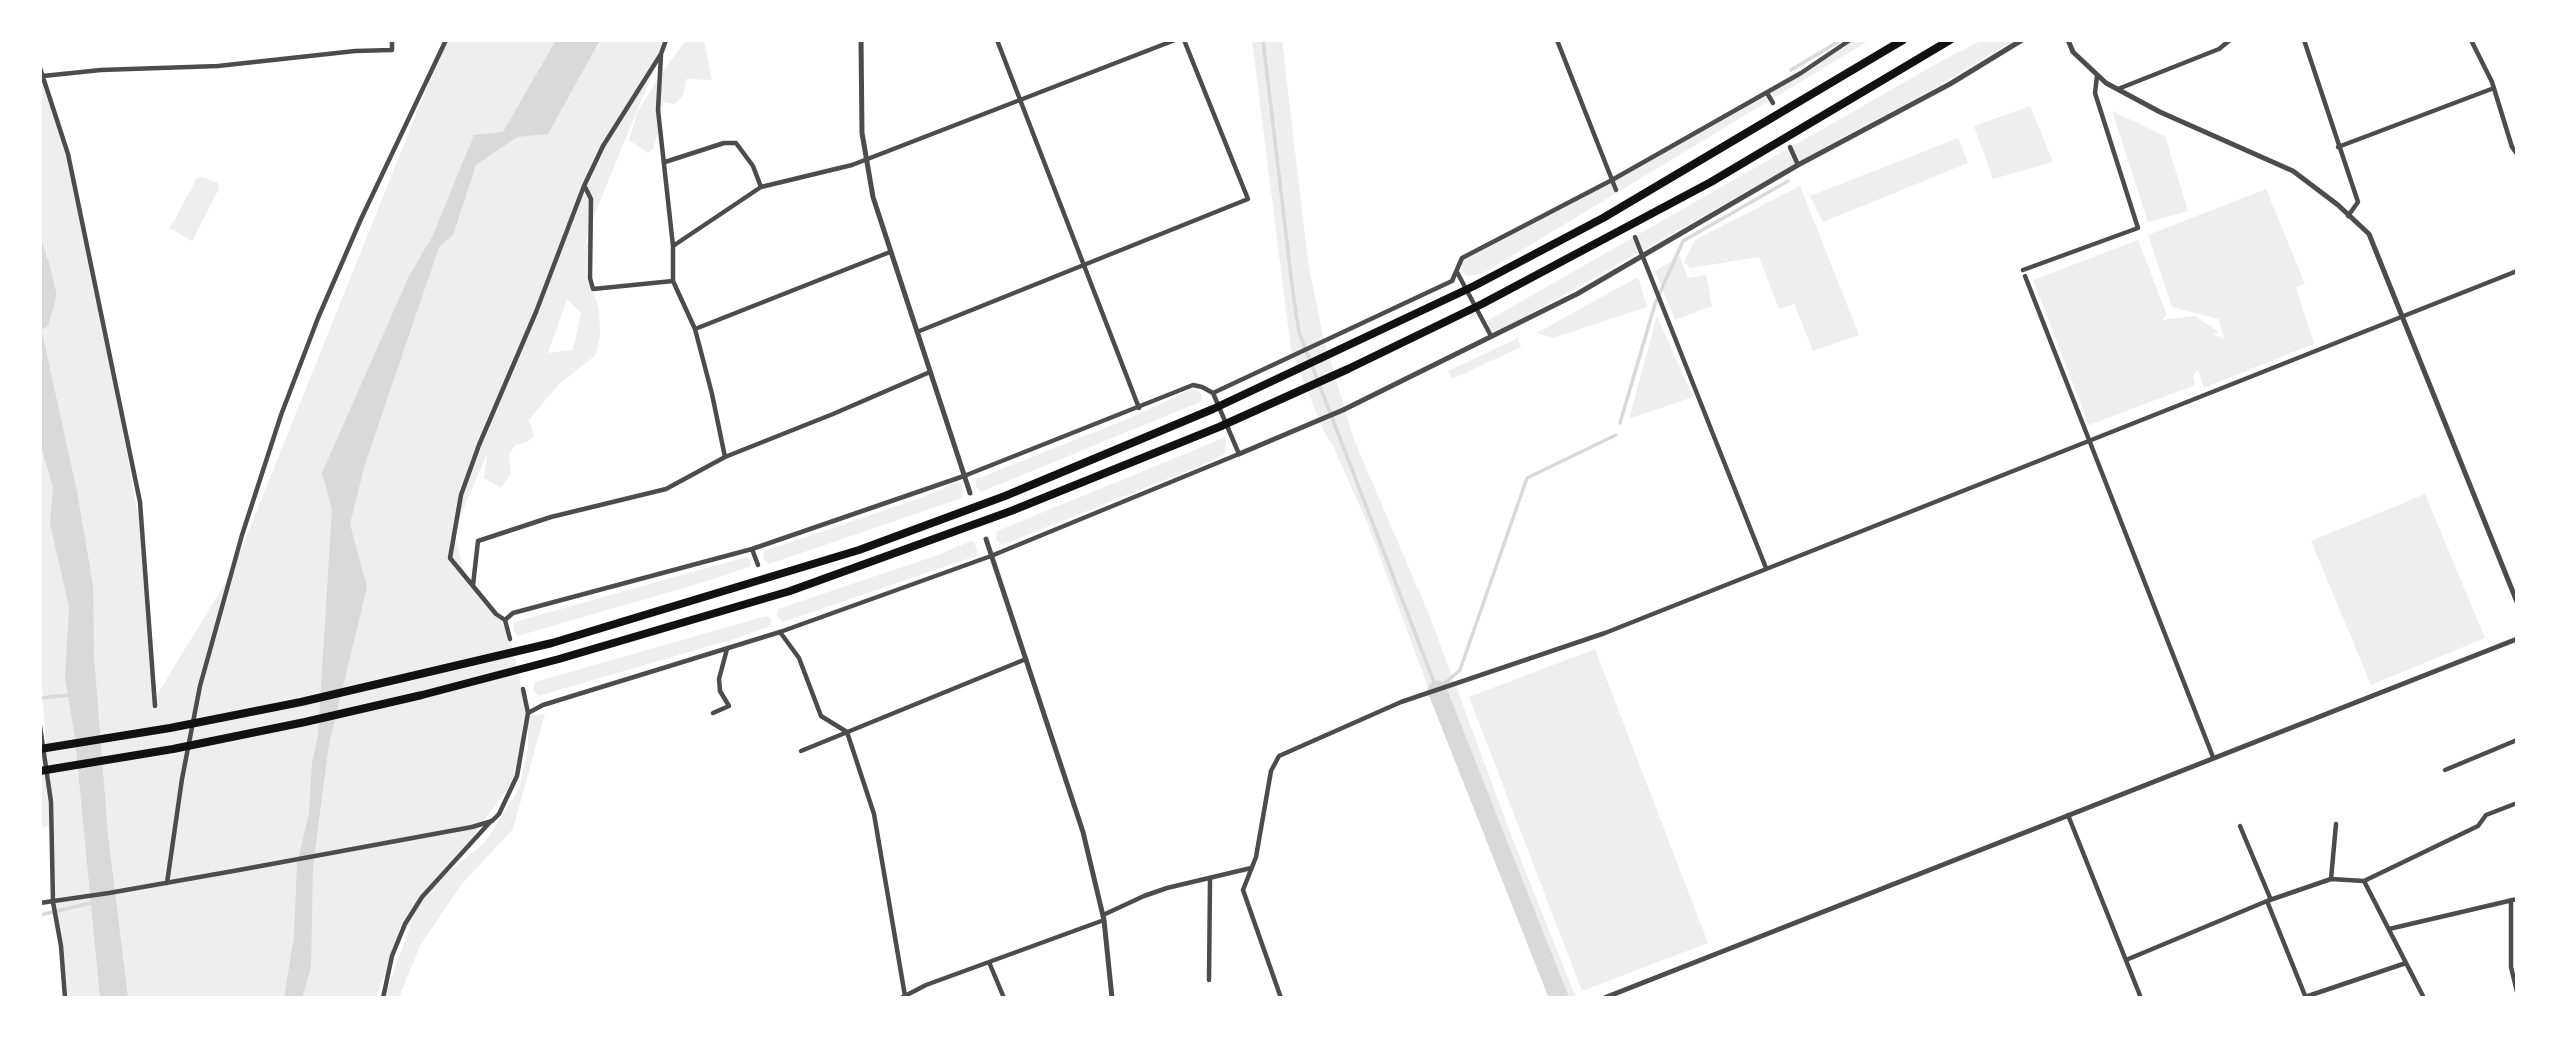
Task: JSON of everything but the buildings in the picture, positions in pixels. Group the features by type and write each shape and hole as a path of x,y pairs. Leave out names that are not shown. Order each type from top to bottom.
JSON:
{"highway":[{"path":"40,750 209,720 426,674 552,643 859,550 1006,496 1213,409 1474,286 1604,218 1900,40"},
{"path":"41,771 186,747 422,695 559,659 790,591 1011,512 1219,427 1482,304 1711,182 1950,40"}],"street":[{"path":"43,76 101,70 218,66 355,51 392,50 392,40"},
{"path":"166,883 200,686 242,535 318,318 360,219 446,40"},
{"path":"510,639 505,620 496,614 450,558 461,495 584,186 603,146 661,54 666,40"},
{"path":"861,40 862,133 873,197 970,493"},
{"path":"997,40 1139,408"},
{"path":"673,246 761,187 865,160 1175,40"},
{"path":"917,332 1248,200 1184,40"},
{"path":"1557,40 1616,190"},
{"path":"1213,393 1452,281 1462,258 1612,180 1767,93 1850,40"},
{"path":"528,713 543,705 780,632 991,556 1343,410 1577,294 1798,165 1950,84 2022,40"},
{"path":"2068,40 2073,52 2097,76 2117,90 2293,171 2369,234 2517,602"},
{"path":"2117,90 2219,48 2230,40"},
{"path":"2304,40 2358,202 2348,216"},
{"path":"2471,40 2494,88 2516,153"},
{"path":"661,54 658,110 673,246 673,281 695,329 725,457"},
{"path":"40,68 68,154 140,502 155,706"},
{"path":"2097,76 2095,93 2138,228 2024,273 2213,757"},
{"path":"2338,147 2494,88"},
{"path":"1767,93 1773,103"},
{"path":"665,162 724,143 736,143 753,166 761,187"},
{"path":"1790,147 1798,165"},
{"path":"584,186 591,199 590,278 593,289 673,281"},
{"path":"1635,237 1766,568"},
{"path":"695,329 890,252"},
{"path":"1457,271 1491,336"},
{"path":"1280,998 1243,890 1256,857 1271,771 1279,756 1401,702 1605,632 2517,271"},
{"path":"473,586 478,541 551,517 666,489 725,457 930,372"},
{"path":"505,620 513,613 752,549 964,476 1194,385 1213,393 1239,454"},
{"path":"986,539 1083,832 1104,917 1112,998"},
{"path":"752,549 758,565"},
{"path":"780,632 799,659 821,716 847,732 874,814 903,997 926,985 1104,917 1144,896 1252,868"},
{"path":"1604,998 2517,639"},
{"path":"713,713 729,706 720,691 719,679 727,649"},
{"path":"801,751 1026,659"},
{"path":"383,998 392,956 405,924 422,897 499,814 517,776 528,713 523,689"},
{"path":"40,726 51,802 53,902 61,946 65,998"},
{"path":"2445,770 2517,740"},
{"path":"2126,960 2269,900 2331,878 2364,881 2478,826 2486,815 2517,803"},
{"path":"2068,815 2141,998"},
{"path":"40,903 166,883 472,827 492,821"},
{"path":"2331,878 2336,824"},
{"path":"2240,826 2306,997 2406,963"},
{"path":"1209,980 1210,880"},
{"path":"2364,881 2424,998"},
{"path":"2389,929 2514,899 2511,967 2517,992"},
{"path":"989,962 1004,998"}],"shaded area":[{"path":"446,40 666,40 591,223 583,252 590,235 586,275 599,308 600,336 596,355 558,385 529,420 534,436 527,442 515,445 509,454 511,473 501,488 484,478 487,455 454,530 465,576 505,620 527,708 517,776 443,877 485,842 519,789 528,748 528,717 545,713 513,829 461,885 420,946 399,998 384,998 412,921 397,943 376,998 64,998 49,825 40,829 40,730 48,779 40,657 40,66 66,147 98,295 144,548 155,698 232,572","holes":["567,299 581,313 573,350 548,353"]},
{"path":"556,40 600,40 548,134 517,137 476,165 453,235 439,247 365,464 350,524 367,587 329,744 313,865 311,967 302,998 284,998 294,936 297,864 309,813 312,763 318,735 332,510 322,473 409,276 433,235 474,135 503,132"},
{"path":"686,40 704,40 712,80 686,79 683,95 675,104 663,102 653,149 648,153 629,140 637,113"},
{"path":"1252,40 1282,40 1308,262 1323,336 1354,440 1430,617 1513,840 1576,998 1553,998 1435,706 1367,522 1333,446 1323,430 1291,350"},
{"path":"1851,40 1870,40 1482,274 1467,276 1462,271 1462,258 1752,101"},
{"path":"1983,40 2014,40 1931,90 1491,336 1487,321 1943,60"},
{"path":"2030,106 2053,162 1993,179 1974,126"},
{"path":"2112,111 2165,136 2188,211 2148,222"},
{"path":"1958,138 1968,163 1823,222 1810,196"},
{"path":"203,177 218,183 219,189 192,241 170,228 197,178"},
{"path":"1800,186 1859,335 1813,351 1794,304 1779,309 1759,257 1690,268 1684,262 1695,240"},
{"path":"2266,189 2305,284 2296,287 2314,344 2204,388 2198,370 2193,374 2195,385 2089,425 2033,280 2138,240 2167,315 2162,320 2195,316 2219,332 2213,334 2224,339 2219,319 2172,307 2148,235"},
{"path":"40,232 48,264 43,269 47,295 40,320"},
{"path":"1680,256 1688,278 1706,275 1712,306 1675,320 1655,271"},
{"path":"1638,277 1647,307 1553,338 1536,333"},
{"path":"1657,316 1693,397 1629,419"},
{"path":"40,323 77,492 93,585 94,656 108,835 128,998 100,998 75,738 65,677 69,607 50,524 53,487 40,443"},
{"path":"1518,338 1521,347 1452,379 1448,371"},
{"path":"1192,389 1200,392 1200,402 981,492 976,487 976,479 1130,418"},
{"path":"1226,437 1225,454 1200,466 1002,545 996,539 997,531"},
{"path":"957,482 961,484 962,498 769,564 763,558 764,551 921,498"},
{"path":"2425,494 2485,638 2371,685 2311,541"},
{"path":"971,541 977,550 976,556 783,622 777,616 778,609 935,556"},
{"path":"746,557 751,560 751,566 714,579 518,636 513,630 514,622"},
{"path":"766,616 771,619 771,626 734,639 538,696 533,689 535,682"},
{"path":"1595,649 1708,943 1582,991 1469,697"}],"waterway":[{"path":"1263,40 1299,332 1437,690 1460,670 1527,478 1616,435"},
{"path":"1791,70 1841,40"},
{"path":"1620,423 1655,304 1683,241 1788,181"},
{"path":"40,265 47,295 40,320"},
{"path":"1437,690 1559,998"},
{"path":"40,698 70,695"},
{"path":"40,915 95,902"}]}
